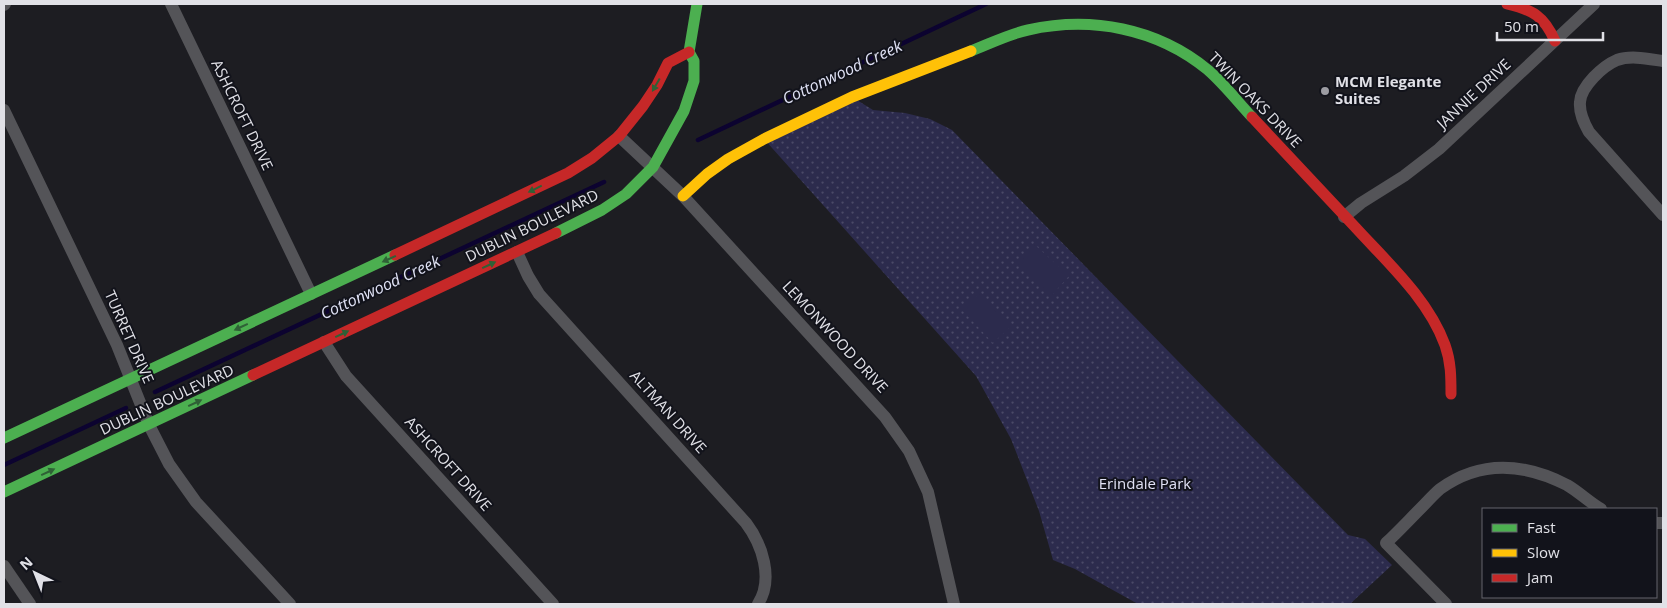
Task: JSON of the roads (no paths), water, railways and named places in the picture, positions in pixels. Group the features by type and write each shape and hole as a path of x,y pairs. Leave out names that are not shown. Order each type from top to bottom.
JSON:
{"main road":[{"name":"DUBLIN BOULEVARD","path":"4,492 517,252 602,210 626,194 653,167 672,136 684,111 694,81 694,61 689,52 697,4"},
{"path":"1507,4 1527,8 1539,16 1548,24 1555,41"},
{"name":"TWIN OAKS DRIVE","path":"683,196 728,159 764,139 852,97 1026,30 1055,25 1082,24 1134,31 1156,38 1196,59 1400,276 1436,325 1451,370 1451,394"},
{"path":"4,438 422,244 568,173 592,158 619,136 648,99 668,63 689,52"}],"street":[{"name":"ASHCROFT DRIVE","path":"171,4 311,294"},
{"name":"JANNIE DRIVE","path":"1344,217 1361,203 1404,176 1439,149 1594,4"},
{"path":"1663,61 1636,58 1618,59 1601,69 1586,86 1580,101 1582,117 1589,132 1663,215"},
{"name":"TURRET DRIVE","path":"4,110 116,345 149,425 169,464 196,502 290,604"},
{"name":"LEMONWOOD DRIVE","path":"619,136 683,196 886,416 920,471 928,492 954,604"},
{"name":"ALTMAN DRIVE","path":"517,252 539,294 755,535 761,548 765,565 765,582 762,598 758,604"},
{"name":"ASHCROFT DRIVE","path":"324,342 346,376 552,604"},
{"path":"1446,604 1386,543 1438,491 1456,479 1474,471 1492,468 1512,468 1567,485 1600,508"},
{"path":"4,566 30,604"}],"waterway":[{"name":"Cottonwood Creek","path":"698,140 986,4"},
{"name":"Cottonwood Creek","path":"155,392 604,182"},
{"name":"Cottonwood Creek","path":"4,465 126,408"}],"place":[{"name":"MCM Elegante Suites","path":"1325,91"}],"park label":[{"name":"Erindale Park","path":"1145,484"}]}
